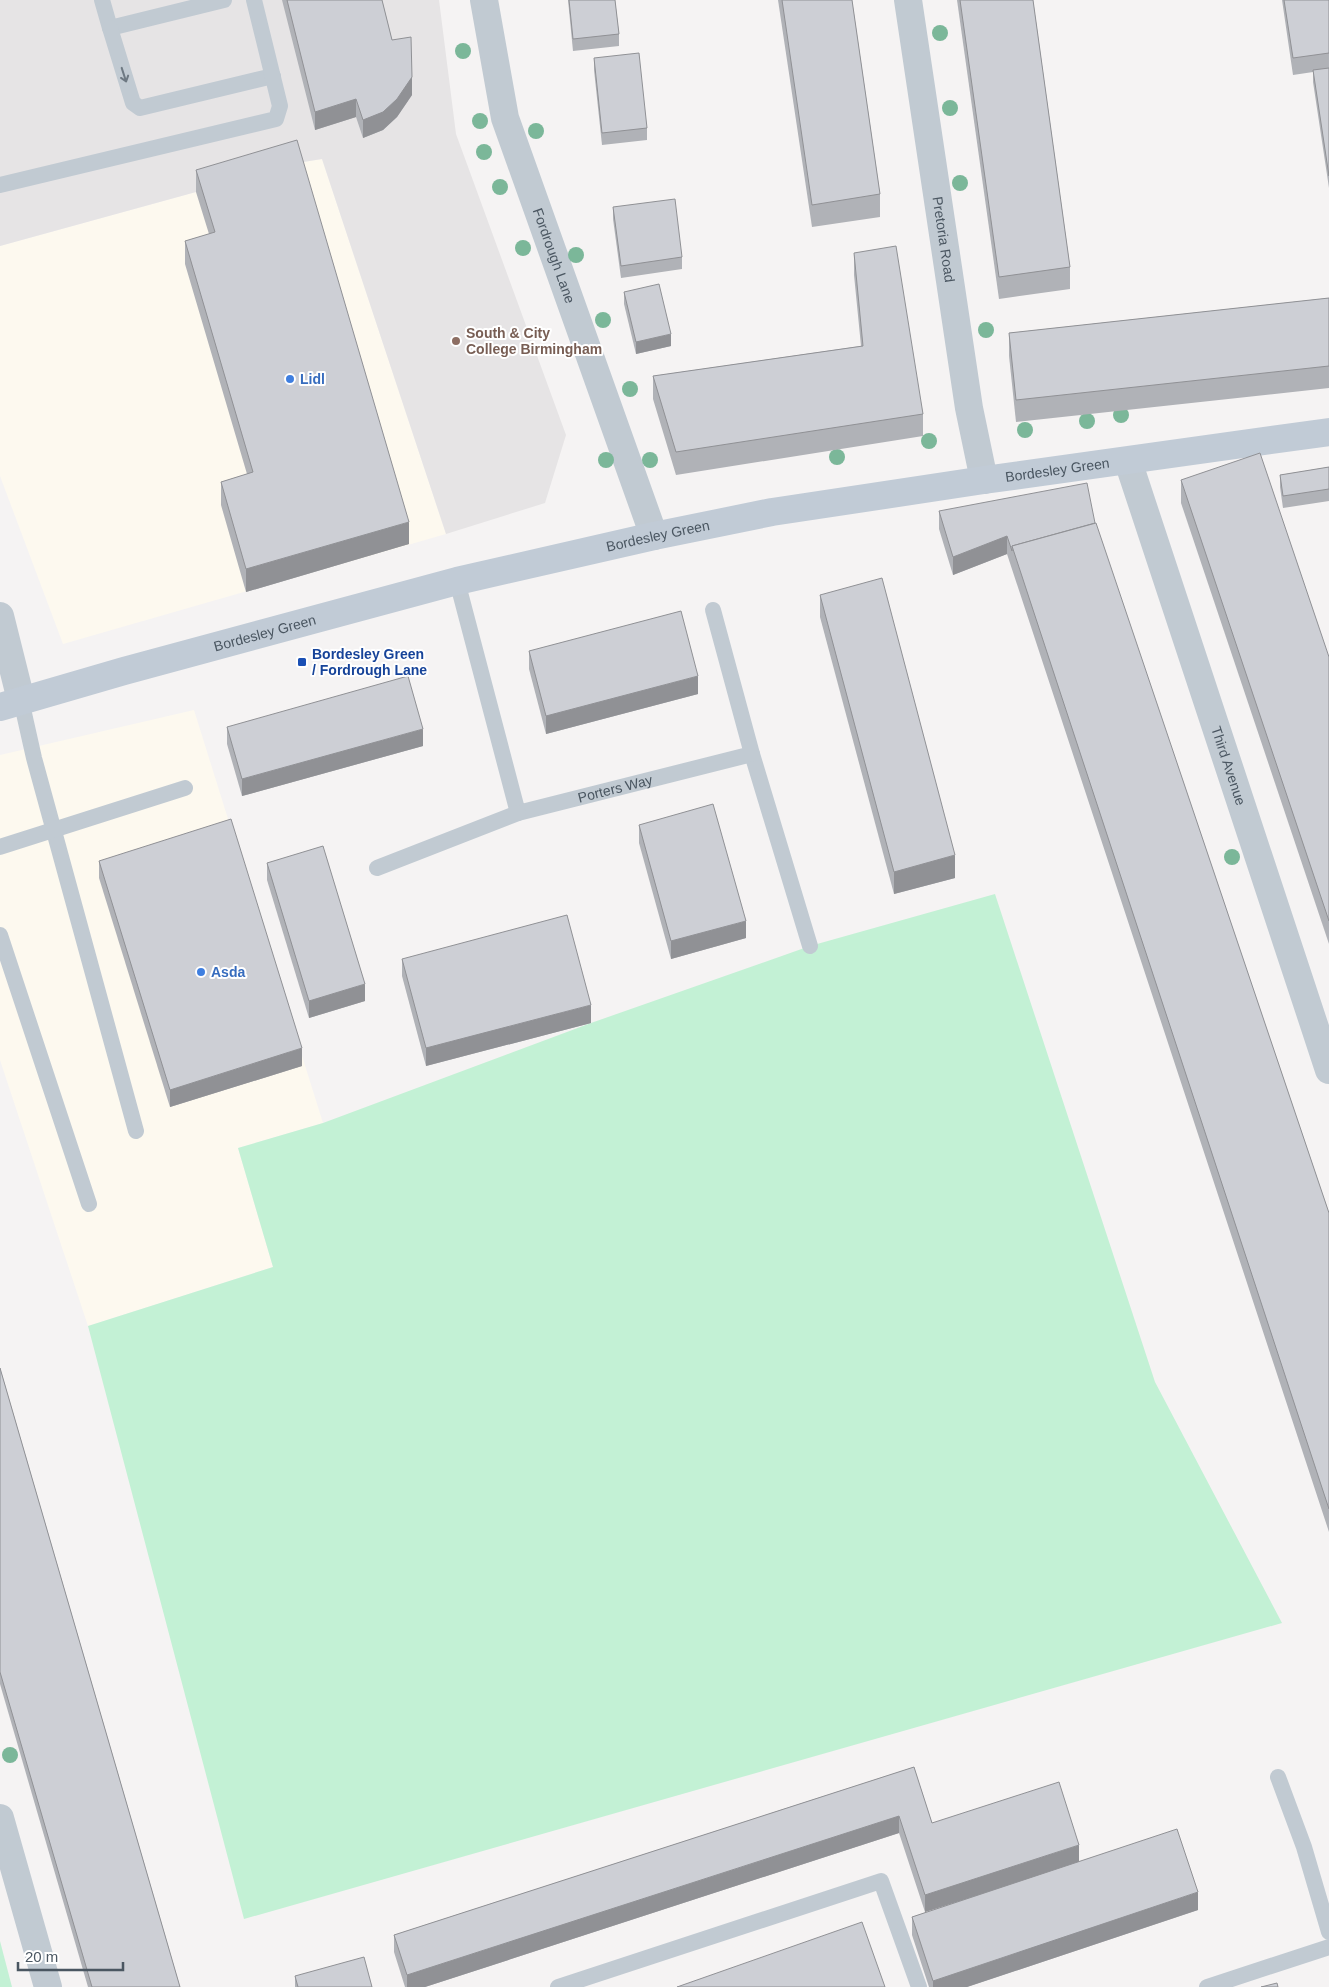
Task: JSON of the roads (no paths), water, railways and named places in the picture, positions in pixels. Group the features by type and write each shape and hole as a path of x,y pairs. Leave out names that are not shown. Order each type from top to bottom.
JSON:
{"main road":[{"name":"Bordesley Green","path":"10,703 457,581 654,536 772,512 984,480 1329,432"}],"street":[{"name":"Fordrough Lane","path":"484,0 505,118 654,536"},
{"name":"Pretoria Road","path":"908,0 969,408 984,480"},
{"name":"Third Avenue","path":"1128,461 1329,1070"},
{"path":"0,616 10,703"},
{"path":"0,1818 48,1987"}],"lane":[{"path":"102,0 133,103 140,108 273,76"},
{"path":"110,28 224,0"},
{"path":"0,185 276,119 280,106 254,0"},
{"path":"457,581 518,813"},
{"path":"713,610 752,754 810,946"},
{"path":"10,703 34,758 136,1131"},
{"name":"Porters Way","path":"377,868 518,813 752,754"},
{"path":"0,847 185,788"},
{"path":"0,935 88,1204"},
{"path":"1278,1777 1304,1847 1329,1932"},
{"path":"558,1987 881,1881 918,1987"},
{"path":"1208,1987 1329,1947"}],"place":[{"name":"South & City College Birmingham","path":"456,341"},
{"name":"Lidl","path":"290,379"},
{"name":"Bordesley Green / Fordrough Lane","path":"302,662"},
{"name":"Asda","path":"201,972"}]}
